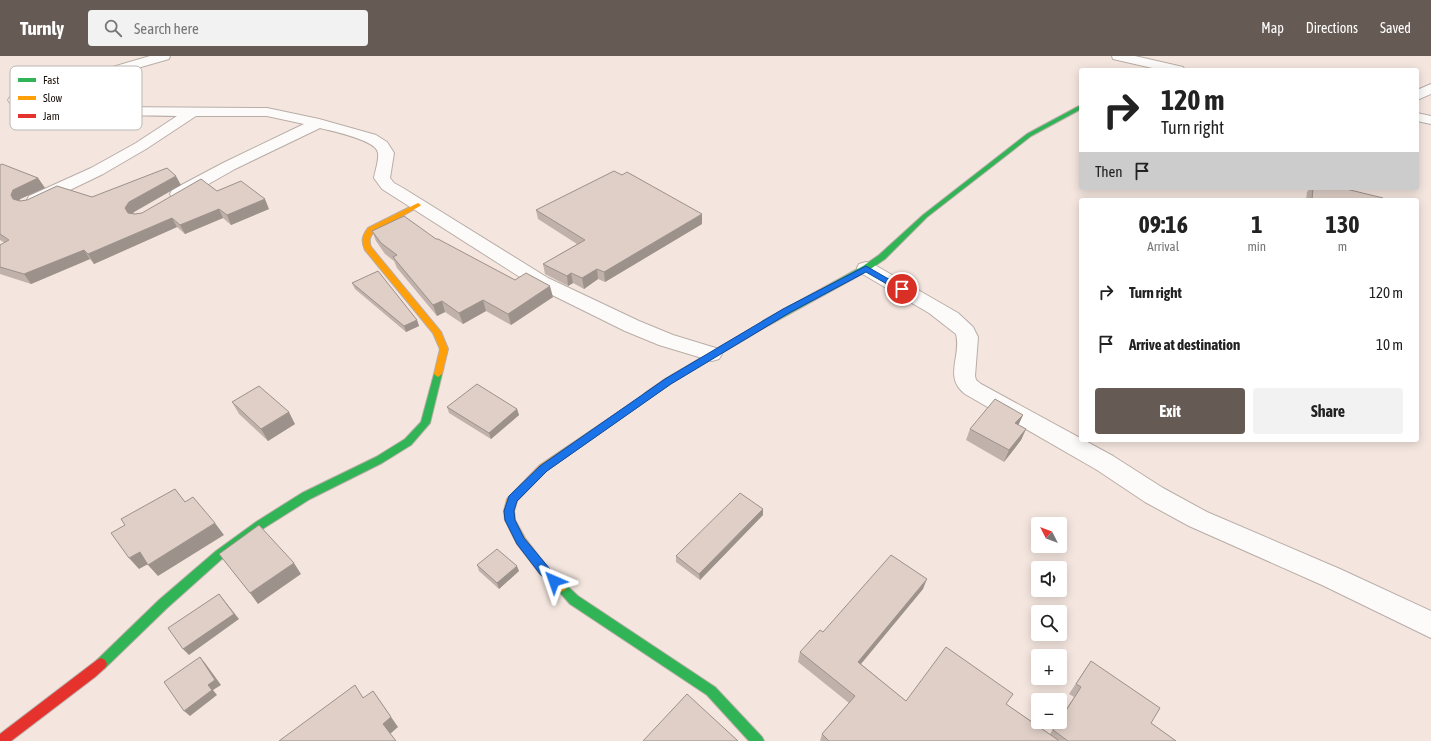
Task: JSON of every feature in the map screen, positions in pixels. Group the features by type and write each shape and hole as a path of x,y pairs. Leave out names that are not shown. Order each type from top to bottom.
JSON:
{"street":[{"path":"129,66 164,56"},
{"path":"1121,68 1124,57 1170,68"},
{"path":"1419,95 1431,88"},
{"path":"758,741 711,691 574,600 544,571 521,541 510,520 509,511 512,499 543,468 668,381 786,311 866,268 882,257 925,216 985,168 1029,135 1079,108"},
{"path":"142,111 267,112 319,123 371,138 382,145 386,153 382,178 388,186 418,206 541,282 632,326 666,340 712,354"},
{"path":"27,204 97,171 141,146 194,111"},
{"path":"1419,117 1431,120"},
{"path":"165,202 229,166 319,123"},
{"path":"1,741 91,673 163,604 220,554 260,525 306,496 379,460 408,442 425,423 444,349 437,332 368,248 364,240 365,235 371,230 418,206"},
{"path":"866,268 938,310 963,327 967,334 968,357 964,378 967,384 973,389 1105,463 1154,495 1198,519 1331,577 1431,625"}],"building":[{"path":"2,164 38,178 13,190 11,195 13,199 20,201 27,200 57,186 92,197 167,168 176,176 129,202 125,208 128,213 142,213 201,179 217,191 241,181 265,199 227,215 219,209 180,225 172,218 88,254 84,250 24,274 0,267 0,245 9,240 0,234 0,165"},
{"path":"614,171 622,175 627,172 702,214 604,272 597,269 582,278 571,273 567,276 543,264 585,240 536,210"},
{"path":"1313,190 1350,190 1383,198 1312,198"},
{"path":"404,216 436,239 515,280 526,273 550,286 508,314 483,300 459,313 442,301 433,305 393,257 397,255 381,243 372,231"},
{"path":"378,271 417,320 404,326 352,283"},
{"path":"477,384 517,409 489,433 447,407"},
{"path":"259,386 289,412 261,429 232,402"},
{"path":"995,399 1023,415 1015,423 1026,429 1009,450 970,429"},
{"path":"175,489 185,502 193,497 215,523 148,565 140,552 129,558 111,533 125,525 121,519"},
{"path":"740,493 763,509 699,574 676,556"},
{"path":"259,525 294,563 250,593 219,554"},
{"path":"497,549 517,566 497,583 477,565"},
{"path":"891,555 927,579 858,662 906,701 946,647 1013,694 1006,704 1031,721 1031,729 1042,729 1058,741 829,741 822,734 855,696 800,652 820,630 823,632"},
{"path":"219,594 234,614 183,649 168,628"},
{"path":"200,657 215,680 208,685 212,690 184,711 164,682"},
{"path":"1091,661 1160,708 1151,723 1176,741 1068,741 1053,730 1067,729 1067,709 1081,687 1076,684"},
{"path":"355,685 363,698 373,691 391,717 383,724 396,741 279,741"},
{"path":"687,694 738,741 643,741"}],"traffic: fast":[{"path":"766,323 866,268 882,257 925,216 1029,135 1079,108"},
{"path":"101,664 163,604 220,554 260,525 306,496 379,460 408,442 425,423 438,374"},
{"path":"561,587 574,600 711,691 758,741"}],"traffic: slow":[{"path":"418,205 371,230 366,236 366,243 368,248 437,332 444,349 438,374"},
{"path":"561,587 544,571 521,541 510,520 509,511 512,499 543,468 648,395"}],"traffic: jam":[{"path":"648,395 668,381 766,323"},
{"path":"1,741 101,664"}],"route":[{"path":"554,581 544,571 521,541 510,520 509,511 512,499 543,468 668,381 786,311 866,268 902,289"}]}
